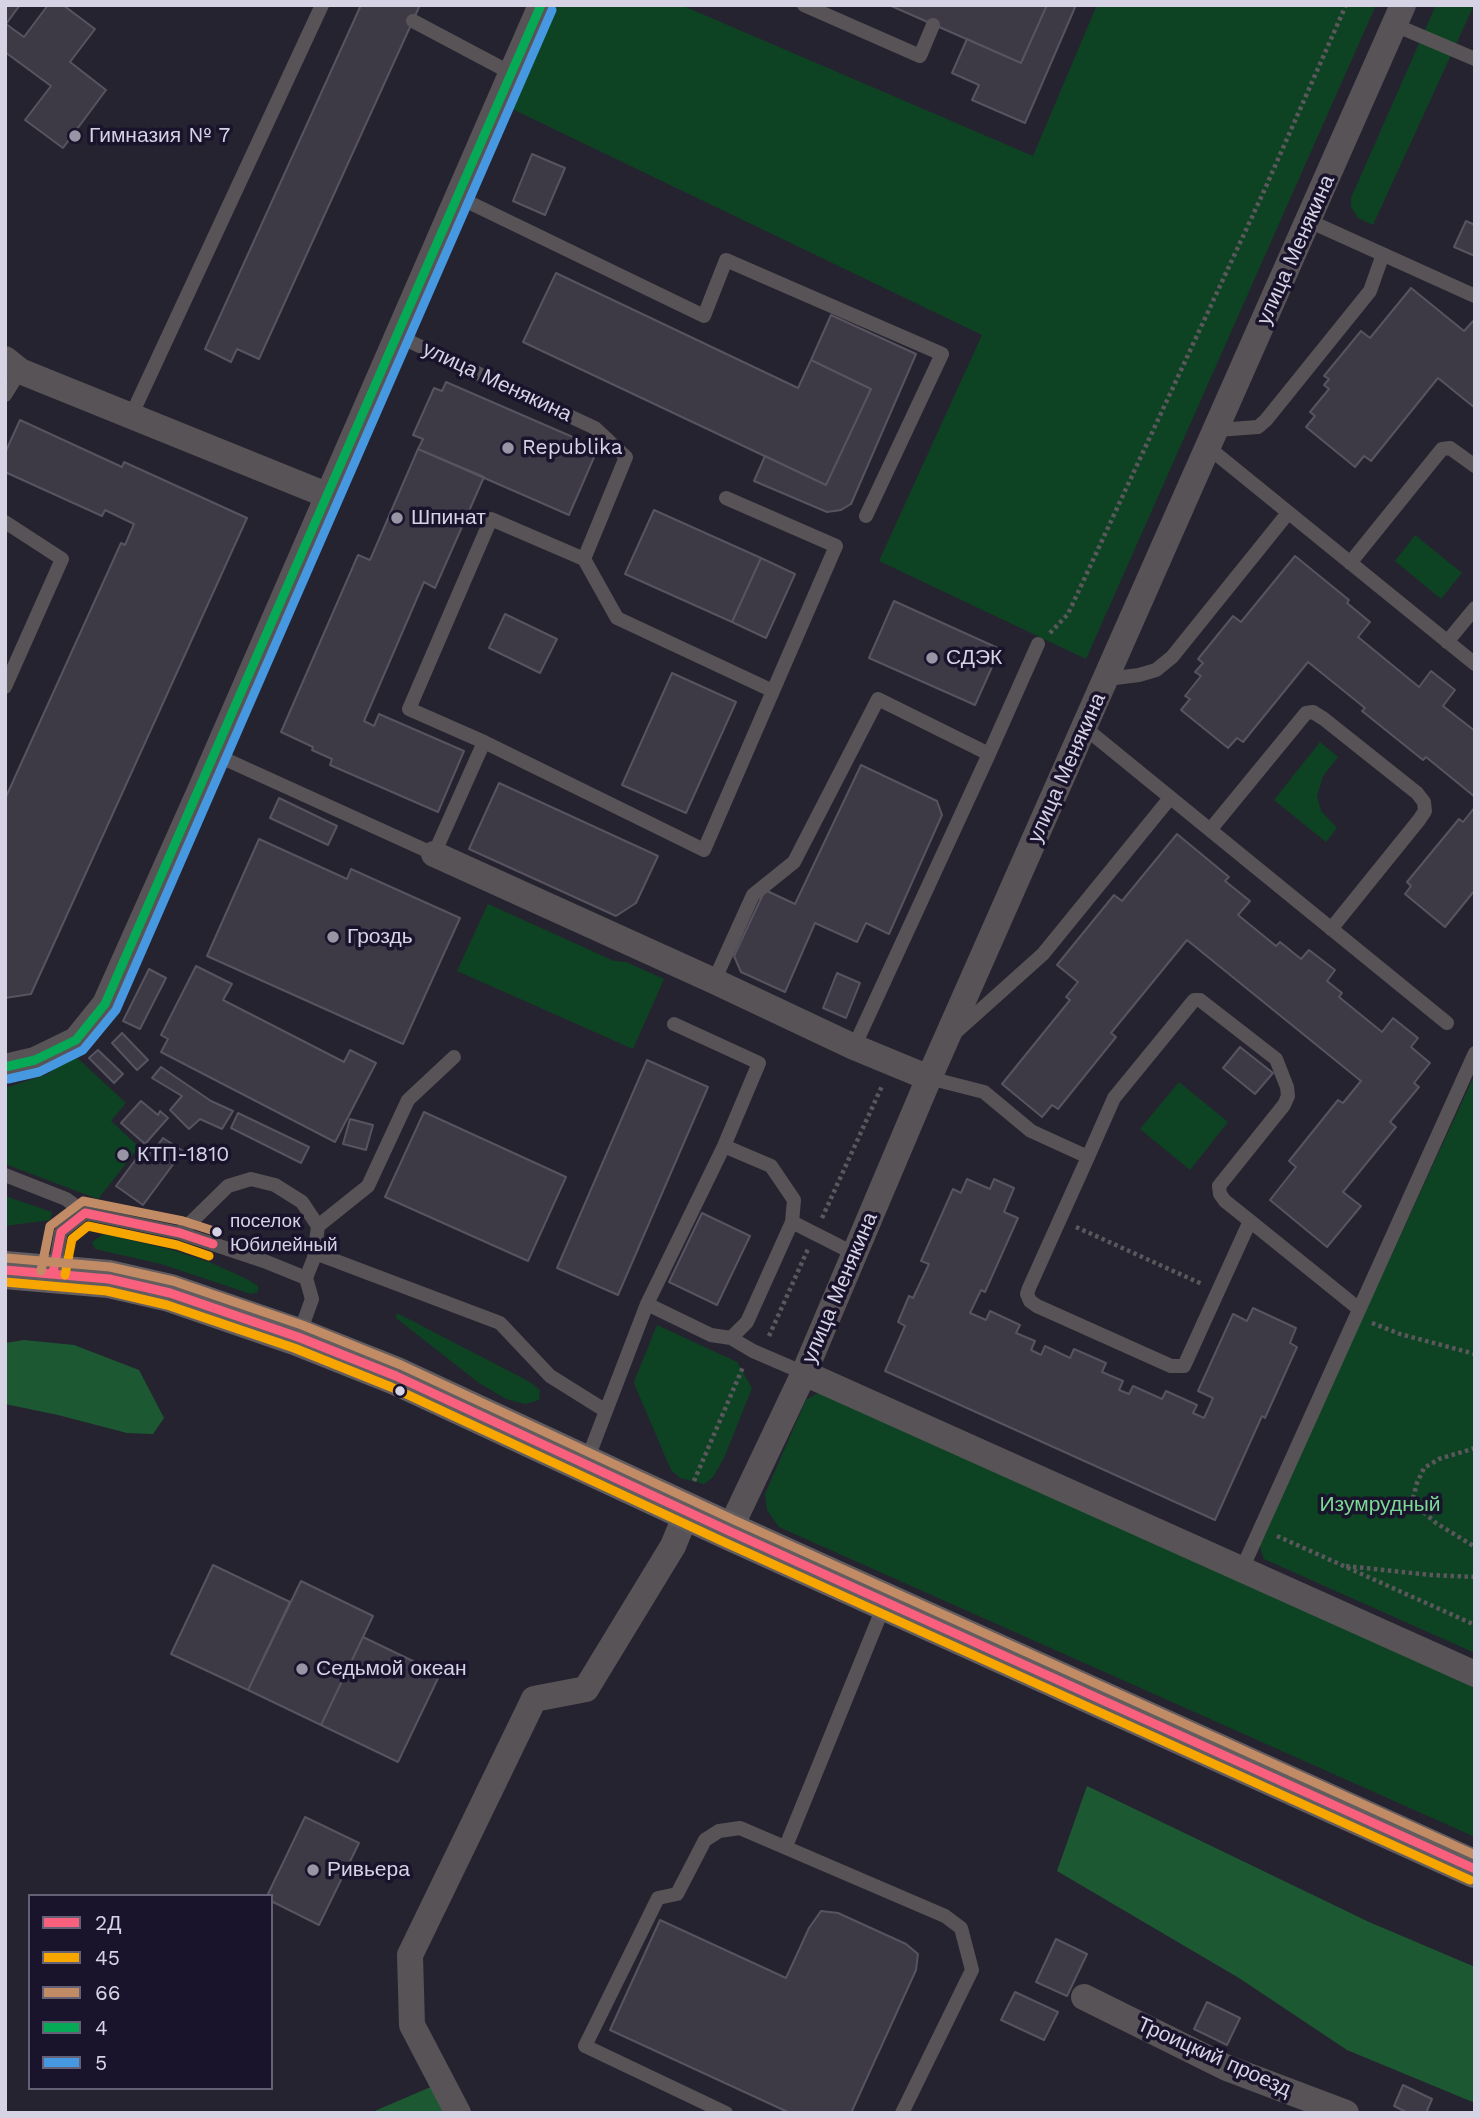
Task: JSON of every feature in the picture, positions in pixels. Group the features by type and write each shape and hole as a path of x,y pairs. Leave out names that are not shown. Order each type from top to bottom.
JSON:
{"main road":[{"path":"5,1270 109,1279 170,1293 298,1337 396,1376 687,1512 1475,1869"}],"street":[{"path":"5,1068 35,1059 76,1040 105,1004 216,755 541,5"},
{"name":"улица Менякина","path":"729,1531 804,1373 929,1078 1399,15"},
{"path":"13,365 328,496"},
{"path":"433,854 854,1047 929,1078"},
{"path":"804,1373 1475,1674"},
{"path":"458,2113 412,2025 410,1955 534,1699 586,1689 673,1546 687,1512"},
{"name":"Троицкий проезд","path":"1084,1997 1227,2068 1346,2113"}],"lane":[{"path":"131,416 322,5"},
{"path":"804,5 920,56 933,24"},
{"path":"1399,15 1475,59"},
{"path":"413,21 512,73"},
{"path":"458,197 704,316 726,260 942,354 866,516"},
{"path":"1310,221 1475,296"},
{"path":"1213,439 1258,427 1266,420 1370,291 1383,254"},
{"name":"улица Менякина","path":"398,336 596,428 626,457 583,559"},
{"path":"5,395 13,365"},
{"path":"1213,439 1288,513 1475,664"},
{"path":"1350,563 1442,449 1450,448 1475,466"},
{"path":"726,498 836,546 704,850 484,742 409,709 491,519 583,559 617,618 773,691"},
{"path":"1107,679 1156,670 1172,657 1288,513"},
{"path":"5,522 62,559 5,687"},
{"path":"1447,642 1475,608"},
{"path":"854,1047 1038,644"},
{"path":"714,981 753,895 794,862 877,699 989,754"},
{"path":"1210,830 1306,713 1313,712 1324,719 1396,777 1424,802 1425,811 1331,929"},
{"path":"1085,728 1447,1023"},
{"path":"216,755 433,854 484,742"},
{"path":"947,1040 1043,954 1170,798"},
{"path":"1250,1221 1184,1366 1171,1366 1135,1350 1030,1301 1027,1294 1114,1098 1194,1000 1200,1000 1276,1059 1287,1087 1284,1105 1219,1186 1220,1194 1358,1312"},
{"path":"586,1464 647,1304 724,1146 759,1063 674,1024"},
{"path":"1242,1569 1475,1053"},
{"path":"318,1226 368,1186 408,1100 454,1057"},
{"path":"929,1078 984,1092 1031,1131 1088,1157"},
{"path":"724,1146 771,1166 794,1200 792,1222 747,1322 731,1338"},
{"path":"5,1175 66,1199 85,1213 180,1233 306,1278"},
{"path":"180,1233 228,1186 251,1179 275,1185 302,1202 318,1226 315,1253 306,1278 312,1299 298,1337"},
{"path":"53,1273 61,1232 85,1213"},
{"path":"792,1222 855,1254"},
{"path":"315,1253 500,1323 550,1376 606,1411"},
{"path":"647,1304 710,1335 731,1338 804,1373"},
{"path":"786,1846 886,1602"},
{"path":"726,2113 585,2046 658,1898 677,1894 705,1840 719,1830 740,1828 945,1916 961,1928 972,1970 902,2113"}],"path":[{"path":"1038,644 1068,614 1258,204 1346,5"},
{"path":"1059,1220 1218,1292"},
{"path":"1358,1312 1400,1334 1475,1354"},
{"path":"1475,1448 1439,1459 1424,1468 1413,1498 1420,1509 1436,1523 1475,1547"},
{"path":"1260,1528 1475,1625"},
{"path":"1342,1566 1475,1577"}],"green space":[{"path":"552,5 681,5 1033,156 1097,5 1376,5 1086,659 879,561 982,335 508,107"},
{"path":"1436,5 1474,5 1373,225 1358,218 1351,207 1351,198"},
{"path":"1415,535 1462,573 1441,599 1395,561"},
{"path":"1320,742 1338,757 1323,776 1317,796 1321,811 1337,828 1326,842 1274,800"},
{"path":"488,904 614,961 626,962 664,979 633,1049 457,971"},
{"path":"73,1054 126,1103 111,1121 139,1147 98,1199 5,1164 5,1088 48,1074"},
{"name":"Изумрудный","path":"1475,1074 1475,1653 1264,1559 1260,1547 1262,1535"},
{"path":"1179,1082 1228,1122 1190,1170 1140,1129"},
{"path":"5,1196 52,1212 50,1220 5,1226"},
{"path":"104,1234 169,1249 209,1262 247,1279 258,1286 258,1292 251,1294 161,1264 95,1249 92,1242"},
{"path":"397,1313 528,1381 540,1390 539,1400 525,1404 506,1399 479,1383 396,1318"},
{"path":"657,1325 737,1362 752,1388 724,1458 713,1477 704,1484 680,1478 671,1470 634,1382"},
{"path":"24,1340 74,1345 139,1370 164,1418 153,1434 127,1433 5,1404 5,1343"},
{"path":"816,1394 826,1394 1475,1682 1475,1837 779,1527 767,1510 765,1494 806,1400"},
{"path":"1087,1786 1369,1922 1475,1967 1475,2103 1347,2050 1239,1978 1057,1871"},
{"path":"433,2086 446,2113 370,2113"}],"building":[{"path":"5,5 20,5 6,24 24,37 48,5 63,5 95,29 70,62 106,90 63,148 25,120 51,86 5,52"},
{"path":"361,5 420,5 259,359 237,349 231,362 205,349"},
{"path":"889,5 1047,5 1021,63"},
{"path":"1047,5 1076,5 1025,123 972,100 979,85 952,73 967,39 1021,63"},
{"path":"532,154 565,168 545,215 513,201"},
{"path":"1466,221 1475,225 1475,256 1454,247"},
{"path":"556,273 798,388 811,360 871,389 826,485 523,342"},
{"path":"1411,288 1464,331 1475,319 1475,408 1438,378 1371,461 1364,456 1355,467 1306,427 1315,416 1310,412 1329,389 1324,385 1329,379 1324,376 1361,331 1370,338"},
{"path":"831,315 916,354 851,504 841,510 827,512 754,481 765,456 826,485 871,389 811,360"},
{"name":"Republika","path":"446,382 598,448 569,515 418,449 423,439 413,435 434,388 442,391"},
{"path":"20,420 122,467 124,462 247,518 31,994 5,998 5,799 121,543 125,545 134,524 105,510 102,516 5,472 5,453"},
{"path":"418,449 484,477 435,588 424,582 364,721 374,726 379,714 464,751 438,812 330,765 332,759 281,732 358,555 370,560"},
{"path":"654,510 761,558 732,622 625,574"},
{"path":"1295,556 1349,600 1347,603 1370,622 1358,637 1419,687 1431,671 1455,690 1443,706 1475,731 1475,797 1426,757 1423,760 1362,711 1365,708 1308,662 1243,742 1237,738 1228,748 1181,710 1190,699 1185,696 1201,676 1195,672 1203,663 1198,659 1233,616 1241,622"},
{"path":"761,558 795,574 766,638 732,622"},
{"path":"894,601 1000,649 975,705 869,658"},
{"path":"505,614 557,639 540,673 489,648"},
{"path":"672,673 736,702 686,813 622,785"},
{"path":"861,765 937,801 942,815 889,934 866,923 857,942 815,923 785,992 741,972 734,956 765,890 795,904"},
{"path":"499,783 658,856 636,903 616,916 469,849"},
{"path":"279,798 337,826 328,845 270,818"},
{"path":"1475,807 1475,890 1445,927 1405,894 1411,886 1407,882 1459,819 1463,822"},
{"path":"1177,834 1229,877 1225,881 1250,901 1238,915 1276,946 1280,942 1301,959 1309,950 1335,970 1327,981 1342,993 1339,997 1382,1032 1393,1018 1418,1038 1411,1047 1430,1063 1414,1083 1419,1087 1390,1122 1396,1127 1343,1192 1361,1206 1327,1247 1270,1200 1296,1167 1289,1161 1338,1100 1343,1103 1361,1081 1187,940 1111,1033 1116,1037 1058,1109 1052,1105 1042,1117 1002,1084 1070,1000 1066,997 1078,982 1057,965 1114,895 1122,901"},
{"name":"Гроздь","path":"259,839 347,879 351,869 460,918 403,1044 207,956"},
{"path":"196,966 232,984 223,1000 344,1062 350,1050 376,1063 335,1142 161,1052 168,1039 161,1035"},
{"path":"149,969 166,978 140,1029 123,1021"},
{"path":"837,973 860,983 846,1018 823,1008"},
{"path":"122,1033 148,1060 137,1070 112,1043"},
{"path":"1240,1047 1273,1073 1255,1094 1223,1068"},
{"path":"98,1050 123,1074 114,1083 89,1058"},
{"path":"647,1060 708,1087 618,1295 557,1268"},
{"path":"161,1067 211,1101 233,1111 222,1129 200,1119 189,1129 170,1110 182,1096 152,1078"},
{"path":"141,1101 158,1115 160,1111 168,1118 145,1144 121,1123"},
{"path":"424,1112 566,1177 528,1261 385,1197"},
{"path":"238,1113 309,1147 301,1163 231,1128"},
{"path":"350,1119 373,1125 366,1150 343,1144"},
{"path":"163,1138 183,1151 143,1205 116,1186 145,1147 152,1153"},
{"path":"967,1179 990,1189 994,1179 1014,1188 1004,1212 1018,1218 985,1292 981,1290 970,1313 986,1320 990,1311 1020,1325 1016,1333 1035,1341 1031,1350 1041,1355 1045,1346 1070,1358 1074,1349 1106,1363 1102,1372 1123,1381 1119,1390 1129,1394 1133,1386 1162,1399 1166,1391 1197,1405 1193,1413 1204,1418 1213,1398 1198,1391 1233,1314 1247,1321 1253,1308 1296,1328 1290,1343 1297,1347 1215,1520 885,1371 905,1326 898,1322 909,1296 913,1298 929,1264 921,1261 953,1189 961,1193"},
{"path":"702,1213 750,1236 717,1305 669,1282"},
{"path":"213,1565 290,1602 248,1690 171,1654"},
{"path":"301,1581 373,1616 321,1725 248,1690"},
{"path":"363,1637 440,1674 398,1762 321,1725"},
{"name":"Ривьера","path":"305,1817 359,1843 319,1925 273,1902 273,1894 268,1894"},
{"path":"821,1911 838,1913 906,1944 918,1954 916,1970 851,2113 790,2113 610,2030 660,1920 786,1978 809,1928"},
{"path":"1056,1939 1087,1954 1067,1996 1036,1982"},
{"path":"1015,1992 1058,2012 1044,2040 1001,2020"},
{"path":"1207,2002 1240,2018 1227,2045 1194,2029"},
{"path":"1403,2085 1432,2099 1426,2113 1408,2113 1394,2106"}],"transit line":[{"name":"4","path":"5,1067 35,1060 76,1040 105,1004 541,5"},
{"name":"5","path":"8,1079 39,1072 83,1050 116,1010 552,10"},
{"name":"66","path":"41,1271 50,1226 83,1201 183,1221 217,1232"},
{"name":"2Д","path":"53,1273 61,1232 85,1213 180,1233 213,1244"},
{"name":"45","path":"65,1275 72,1239 88,1226 177,1245 209,1256"},
{"name":"66","path":"6,1258 110,1267 173,1281 302,1325 401,1365 734,1520 1475,1855"},
{"name":"2Д","path":"5,1270 109,1279 170,1293 298,1337 396,1376 729,1531 1475,1869"},
{"name":"45","path":"5,1282 107,1291 167,1305 294,1348 391,1387 724,1542 1470,1880"}],"place":[{"name":"Гимназия № 7","path":"75,136"},
{"name":"Republika","path":"508,448"},
{"name":"Шпинат","path":"397,518"},
{"name":"СДЭК","path":"932,658"},
{"name":"Гроздь","path":"333,937"},
{"name":"КТП-1810","path":"123,1155"},
{"name":"поселок Юбилейный","path":"217,1232"},
{"name":"Седьмой океан","path":"302,1669"},
{"name":"Ривьера","path":"313,1870"}]}
